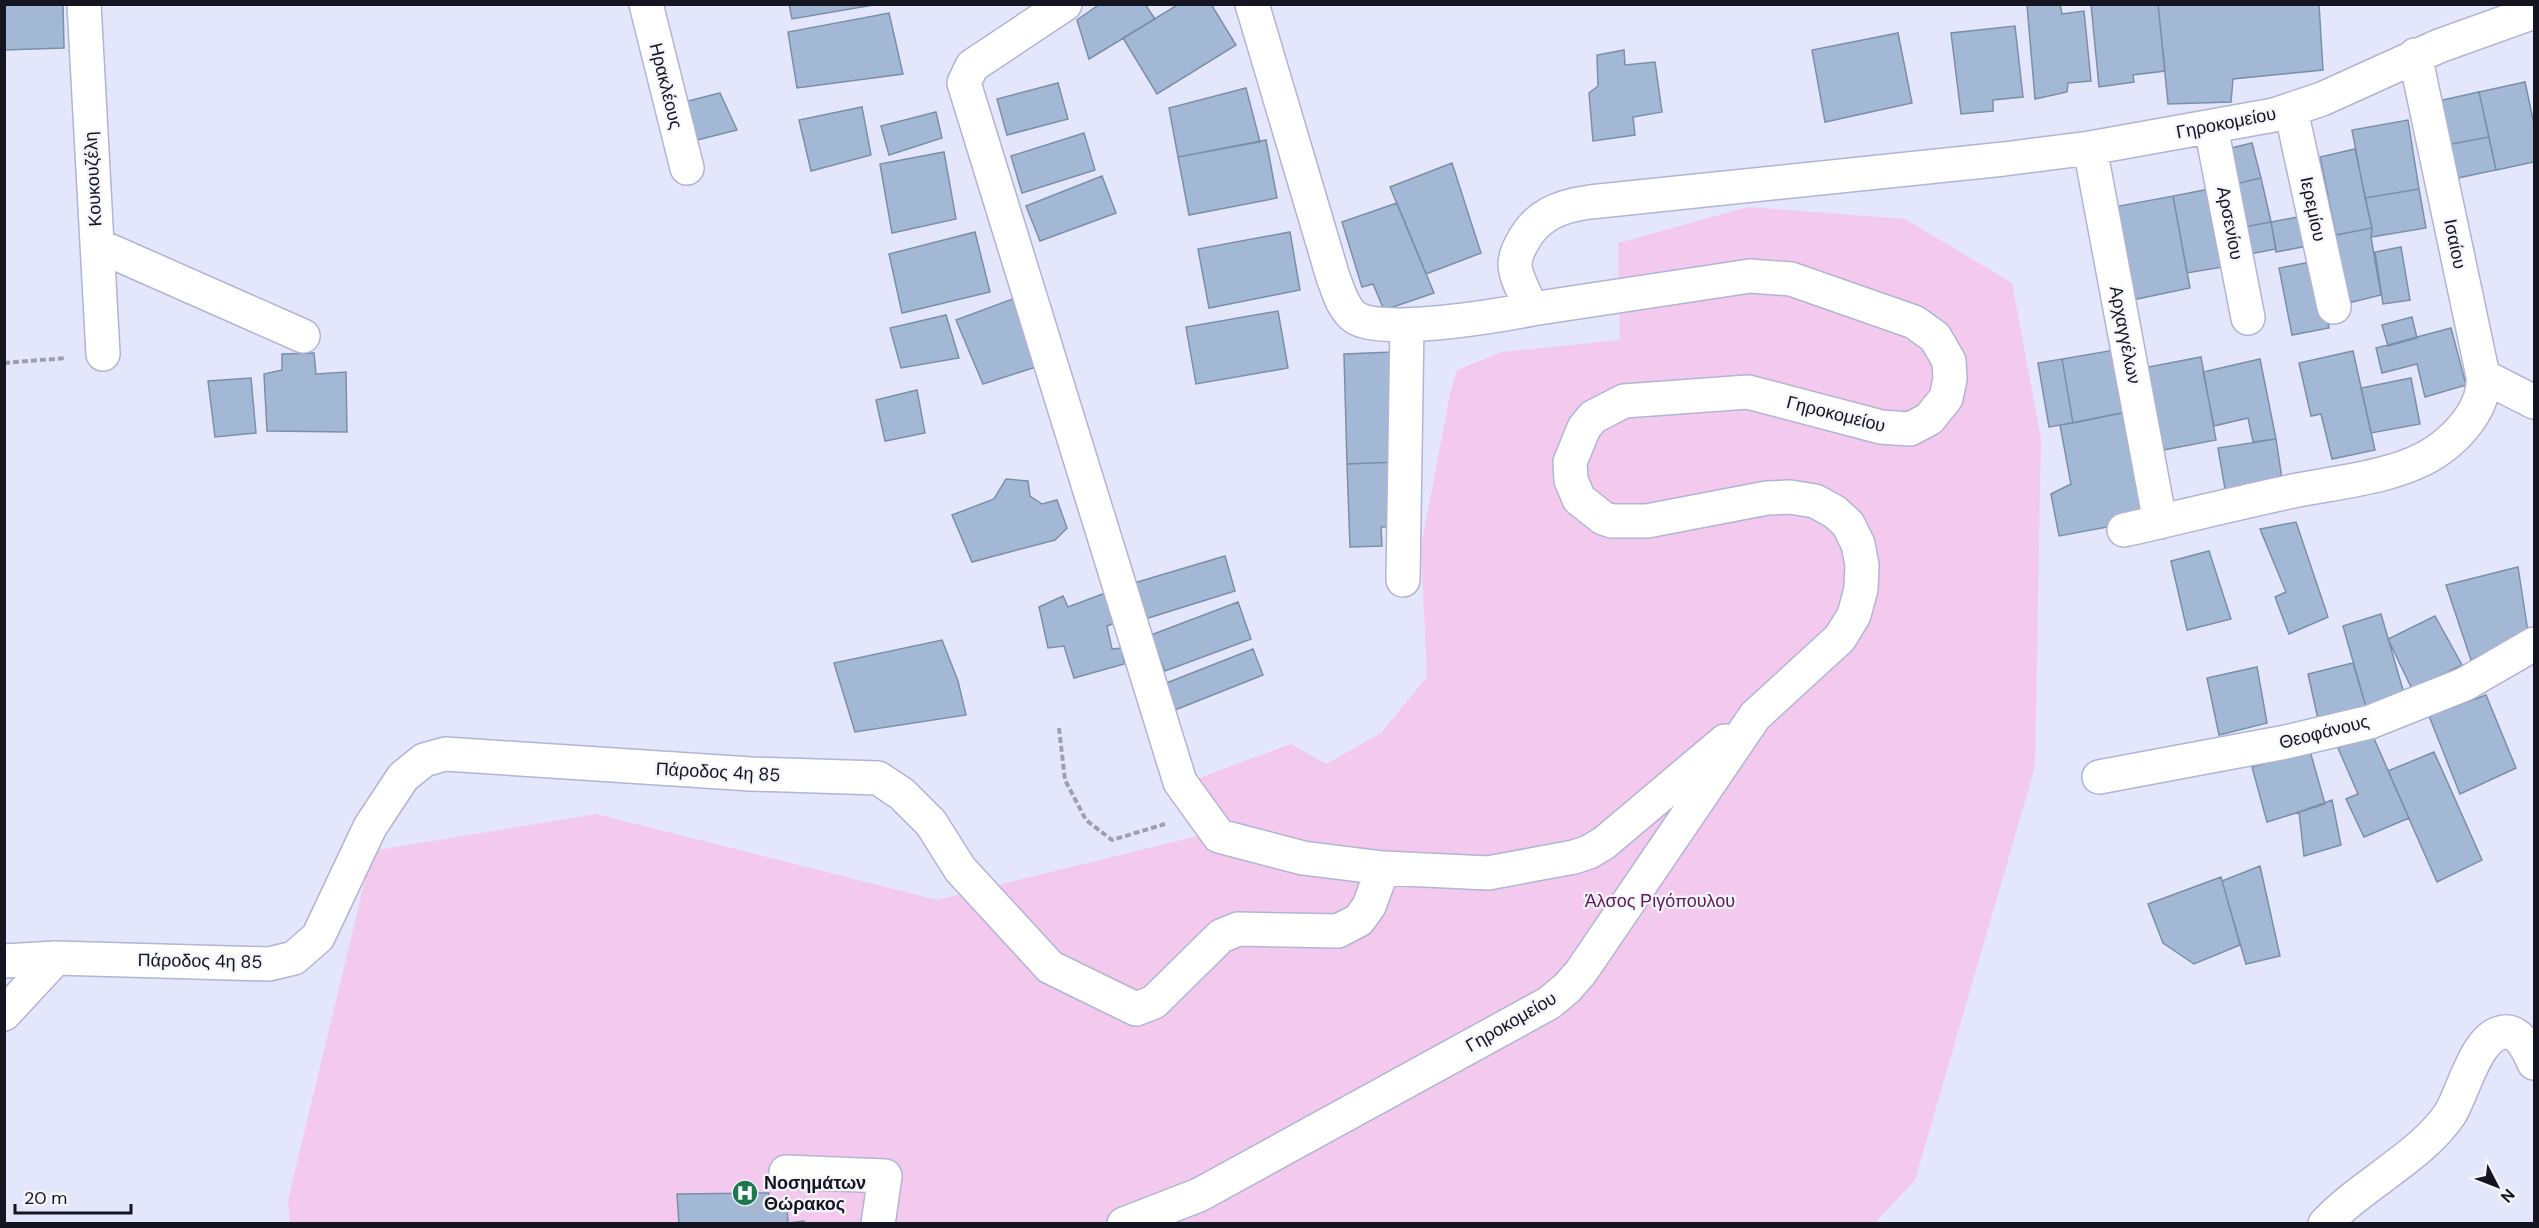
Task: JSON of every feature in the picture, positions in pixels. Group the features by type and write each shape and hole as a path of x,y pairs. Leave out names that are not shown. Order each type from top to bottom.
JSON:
{"street":[{"name":"Κουκουζέλη","path":"84,4 103,354"},
{"name":"Ηρακλέους","path":"646,4 687,168"},
{"path":"1065,4 972,66 964,83 1180,782 1219,836 1303,858 1383,868 1488,873 1574,857 1589,852 1604,843 1755,716"},
{"path":"1252,4 1339,294 1351,314 1361,320 1407,325 1487,318 1532,309"},
{"name":"Γηροκομείου","path":"1124,1224 1199,1196 1549,1003 1581,972 1755,716 1840,638 1854,615 1862,589 1862,565 1858,544 1848,524 1834,512 1815,501 1790,497 1767,498 1647,521 1612,521 1603,518 1580,500 1571,480 1570,462 1584,428 1593,417 1624,401 1749,392 1881,427 1910,429 1929,419 1946,398 1950,379 1949,361 1935,337 1914,322 1791,279 1766,276 1532,309 1515,267 1516,254 1528,231 1544,216 1565,206 1992,160 2090,148 2211,127 2291,110 2322,99 2415,55 2535,12"},
{"name":"Ισαίου","path":"2415,55 2483,376"},
{"name":"Ιερεμίου","path":"2291,110 2334,307"},
{"name":"Αρσενίου","path":"2211,127 2248,318"},
{"name":"Αρχαγγέλων","path":"2090,148 2160,522"},
{"path":"97,245 303,336"},
{"path":"1403,580 1407,325"},
{"path":"2124,530 2369,477 2418,460 2438,451 2465,424 2479,402 2483,388 2483,376 2535,402"},
{"name":"Θεοφάνους","path":"2099,777 2286,742 2370,722 2465,684 2535,644"},
{"name":"Πάροδος 4η 85","path":"4,961 56,958 269,963 294,958 318,937 370,827 403,777 424,760 445,754 751,774 878,778 902,794 931,823 960,869 1050,967 1136,1009 1154,1002 1221,936 1238,929 1338,931 1359,920 1369,906 1383,868"},
{"path":"4,1014 56,958"},
{"path":"2325,1224 2360,1192 2429,1139 2457,1101 2481,1049 2495,1035 2501,1032 2516,1035 2528,1049 2535,1063"},
{"path":"786,1172 885,1176 878,1224"}],"path":[{"path":"4,363 103,354"},
{"path":"1059,728 1065,780 1086,820 1112,840 1203,813"}],"green space":[{"name":"Άλσος Ριγόπουλου","path":"1748,207 1905,219 2012,283 2041,438 2035,767 1915,1180 1875,1223 290,1224 288,1200 372,851 596,814 937,900 1206,834 1199,778 1291,744 1326,764 1381,733 1427,677 1421,547 1450,394 1457,370 1502,352 1620,340 1618,243"}],"building":[{"path":"4,4 63,4 64,48 4,50"},
{"path":"789,4 879,4 792,19"},
{"path":"1100,4 1145,4 1155,19 1089,59 1077,20"},
{"path":"1179,4 1211,4 1236,45 1157,94 1123,38"},
{"path":"2060,4 2062,14 2084,11 2091,81 2068,83 2067,92 2035,99 2027,5"},
{"path":"2091,4 2158,4 2165,71 2133,75 2134,82 2099,87"},
{"path":"2158,4 2319,4 2323,70 2233,79 2231,102 2168,104"},
{"path":"889,13 903,74 797,88 788,32"},
{"path":"2015,26 2023,97 1993,100 1993,111 1961,114 1951,33"},
{"path":"1898,33 1912,103 1825,122 1812,50"},
{"path":"1624,50 1625,65 1655,62 1662,112 1633,117 1635,135 1593,141 1589,93 1598,86 1597,55"},
{"path":"2525,82 2534,124 2534,162 2496,170 2479,92"},
{"path":"1058,83 1068,119 1007,135 997,99"},
{"path":"1246,88 1260,142 1178,157 1169,108"},
{"path":"2479,92 2489,137 2446,145 2438,101"},
{"path":"720,93 737,130 693,141 684,102"},
{"path":"862,107 871,155 811,171 799,120"},
{"path":"936,112 942,138 889,155 881,126"},
{"path":"2408,120 2419,189 2365,198 2352,130"},
{"path":"1084,133 1095,170 1022,193 1011,156"},
{"path":"2489,137 2496,170 2453,179 2446,145"},
{"path":"1266,140 1277,198 1189,215 1178,157"},
{"path":"2252,143 2261,178 2231,185 2223,150"},
{"path":"2355,149 2372,228 2336,235 2320,157"},
{"path":"944,152 956,219 892,233 880,164"},
{"path":"1452,163 1481,253 1426,274 1390,187"},
{"path":"1102,176 1116,213 1040,241 1026,206"},
{"path":"2261,178 2271,222 2239,228 2231,185"},
{"path":"2215,188 2229,266 2187,273 2173,196"},
{"path":"2419,189 2426,228 2371,237 2372,228 2365,198"},
{"path":"2173,196 2190,288 2132,300 2114,207"},
{"path":"1397,203 1434,293 1384,310 1373,284 1362,287 1342,222"},
{"path":"2303,216 2308,246 2276,252 2271,222"},
{"path":"2271,222 2276,249 2244,255 2239,228"},
{"path":"2372,228 2371,237 2381,295 2344,304 2330,236"},
{"path":"975,232 990,292 902,313 889,254"},
{"path":"1290,232 1300,290 1209,308 1198,249"},
{"path":"2401,247 2410,300 2383,304 2375,252"},
{"path":"2316,261 2329,328 2292,335 2279,268"},
{"path":"1018,297 1039,366 983,384 956,320"},
{"path":"1278,311 1288,368 1196,384 1186,327"},
{"path":"946,315 959,358 901,368 890,328"},
{"path":"2412,317 2417,338 2388,346 2382,325"},
{"path":"2451,328 2466,385 2425,397 2417,364 2382,373 2376,348"},
{"path":"2120,349 2132,411 2073,423 2062,359"},
{"path":"2353,351 2375,450 2332,459 2321,414 2311,416 2299,363"},
{"path":"1393,352 1398,462 1347,464 1344,354"},
{"path":"314,353 316,374 346,372 347,432 267,431 264,374 282,370 282,354"},
{"path":"2201,357 2216,440 2153,452 2138,369"},
{"path":"2062,359 2073,423 2049,427 2038,363"},
{"path":"2260,359 2276,439 2253,442 2248,418 2214,426 2203,372"},
{"path":"251,378 256,433 215,437 208,381"},
{"path":"2411,378 2420,424 2371,433 2361,388"},
{"path":"917,390 925,433 885,441 876,400"},
{"path":"2132,411 2151,519 2059,536 2051,494 2071,484 2060,425"},
{"path":"2276,439 2282,479 2225,489 2218,448"},
{"path":"1398,462 1400,526 1381,527 1382,546 1350,547 1347,464"},
{"path":"1006,479 1028,481 1030,496 1042,504 1057,500 1067,528 1055,540 972,562 952,515 994,499"},
{"path":"2296,522 2328,617 2289,634 2275,597 2286,592 2260,529"},
{"path":"2209,551 2231,619 2187,630 2171,561"},
{"path":"1225,556 1235,591 1145,619 1134,583"},
{"path":"2518,567 2528,632 2471,660 2446,585"},
{"path":"1108,592 1118,622 1107,626 1112,649 1122,648 1124,664 1074,678 1064,646 1048,648 1039,607 1063,596 1068,607"},
{"path":"1238,602 1251,639 1165,671 1151,635"},
{"path":"2381,614 2405,697 2366,707 2343,626"},
{"path":"2435,616 2462,665 2412,689 2388,639"},
{"path":"942,640 958,681 966,715 855,732 834,663"},
{"path":"1253,649 1263,675 1175,710 1164,684"},
{"path":"2353,663 2366,707 2318,719 2308,674"},
{"path":"2257,667 2267,723 2219,735 2207,678"},
{"path":"2486,695 2516,768 2460,794 2429,716"},
{"path":"2372,734 2409,818 2364,837 2346,799 2358,794 2338,748"},
{"path":"2310,751 2325,804 2267,822 2252,767"},
{"path":"2434,752 2482,860 2437,882 2388,771"},
{"path":"2332,800 2341,845 2304,856 2299,812"},
{"path":"2260,866 2280,956 2246,964 2222,881"},
{"path":"2221,877 2240,945 2194,964 2163,943 2148,904"},
{"path":"769,1193 767,1206 787,1206 788,1223 804,1221 804,1224 679,1224 677,1194"}],"place":[{"name":"Νοσημάτων Θώρακος","path":"745,1193"}]}
